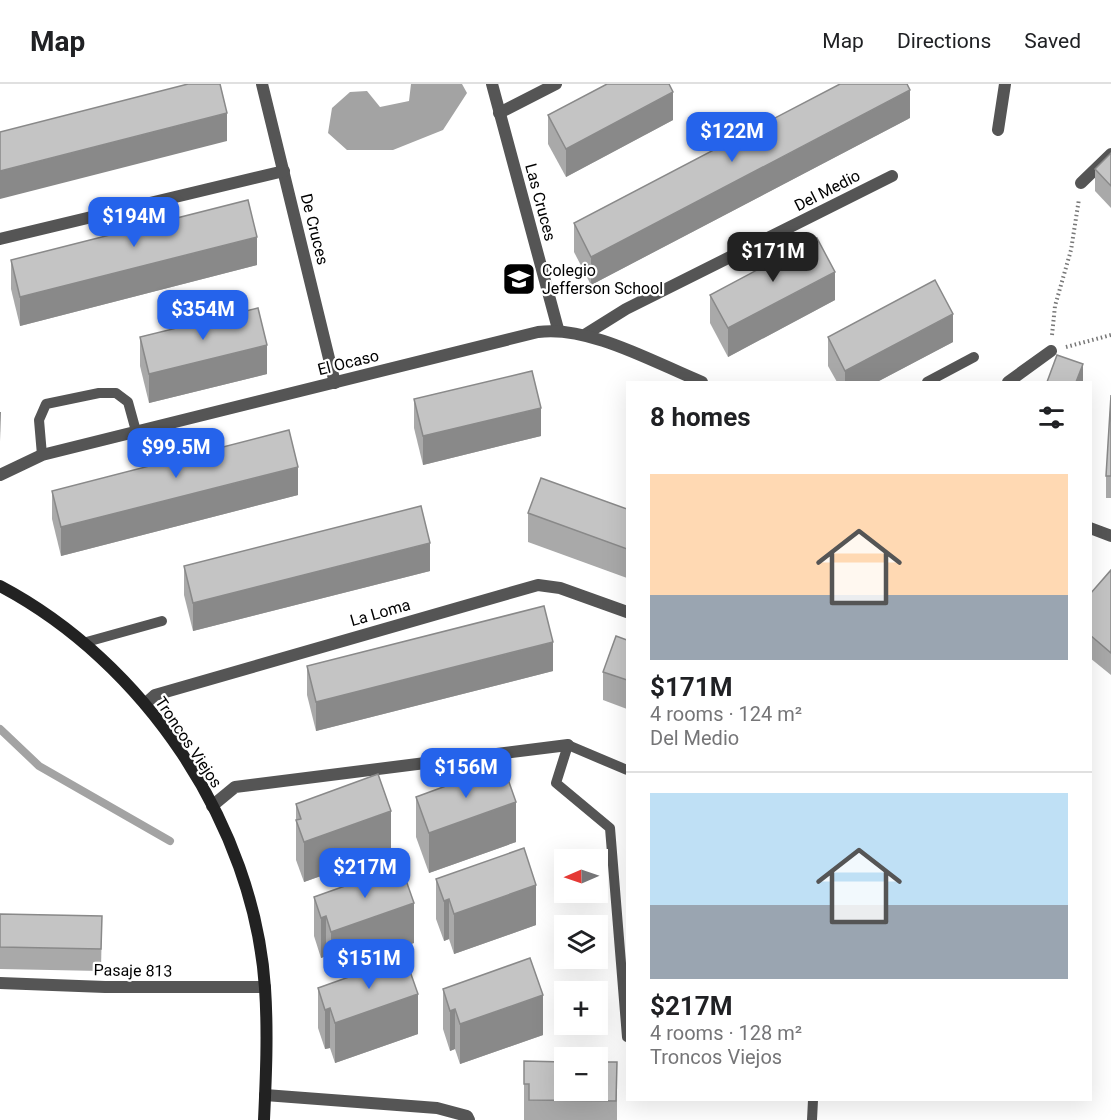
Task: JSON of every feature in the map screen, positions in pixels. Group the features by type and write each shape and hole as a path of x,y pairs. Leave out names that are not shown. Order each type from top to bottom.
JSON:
{"street":[{"name":"De Cruces","path":"262,84 335,383"},
{"name":"Las Cruces","path":"492,84 558,329"},
{"path":"499,113 556,84"},
{"path":"998,130 1005,84"},
{"path":"1082,183 1111,154"},
{"path":"0,239 284,171"},
{"name":"Del Medio","path":"586,334 626,309 892,176"},
{"name":"El Ocaso","path":"0,475 42,455 538,332 558,329 586,334 700,381"},
{"path":"1009,381 1051,351"},
{"path":"1092,529 1111,536"},
{"name":"La Loma","path":"145,705 156,695 537,585 560,588 626,612"},
{"name":"Troncos Viejos","path":"0,586 49,616 83,643 145,705 192,770 212,806 244,885 260,950 265,987 264,1120"},
{"path":"212,806 235,787 568,745"},
{"name":"Pasaje 813","path":"0,983 105,987 265,987"},
{"path":"265,1095 437,1108 468,1118"}],"lane":[{"path":"929,381 974,357"},
{"path":"42,455 39,420 46,404 57,401 116,393 128,402 136,431"},
{"path":"83,643 162,621"},
{"path":"626,770 568,745 556,783 610,828 626,1025"},
{"path":"812,1120 813,1101"}],"path":[{"path":"1082,183 1071,250 1055,306 1051,351 1111,335"}],"shaded area":[{"path":"411,84 462,84 467,93 443,130 393,150 347,150 328,133 332,108 350,92 367,91 380,107 409,101"}],"building":[{"path":"188,84 220,84 227,113 0,171 0,132"},
{"path":"607,84 669,84 673,92 566,149 548,115"},
{"path":"840,84 907,84 910,90 591,257 574,223"},
{"path":"1111,153 1111,186 1095,169"},
{"path":"248,200 257,237 20,297 11,260"},
{"path":"817,238 835,272 728,328 710,295"},
{"path":"935,280 953,314 845,371 828,337"},
{"path":"258,308 267,345 149,374 140,337"},
{"path":"1057,355 1083,364 1076,381 1047,381"},
{"path":"532,371 541,408 423,436 414,399"},
{"path":"1111,395 1111,476 1106,476"},
{"path":"289,430 298,467 61,527 52,491"},
{"path":"541,478 626,509 626,549 528,513"},
{"path":"421,506 430,543 193,603 184,566"},
{"path":"1111,570 1111,653 1092,637 1092,592"},
{"path":"544,606 553,642 316,702 307,666"},
{"path":"616,636 626,640 626,680 603,672"},
{"path":"503,765 516,802 429,833 416,797"},
{"path":"378,774 391,811 304,842 296,820 301,819 296,804"},
{"path":"524,848 536,885 454,914 449,899 444,901 436,879"},
{"path":"401,866 414,903 331,932 326,916 321,918 314,897"},
{"path":"0,914 102,916 101,949 0,947"},
{"path":"405,957 418,994 335,1023 330,1008 325,1010 318,988"},
{"path":"530,958 543,995 460,1024 455,1009 450,1011 443,989"},
{"path":"524,1061 554,1062 554,1100 529,1100 529,1084 524,1084"},
{"path":"608,1062 617,1062 616,1101 608,1101"}],"waterway":[{"path":"0,729 39,766 170,841"}],"place":[{"name":"Colegio Jefferson School","path":"519,279"}]}
